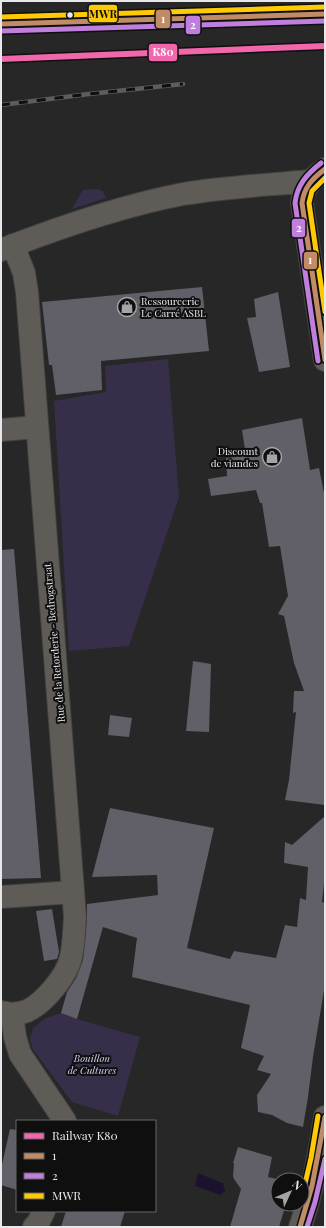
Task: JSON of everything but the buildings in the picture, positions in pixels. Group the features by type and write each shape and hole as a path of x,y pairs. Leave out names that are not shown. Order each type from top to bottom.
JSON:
{"street":[{"path":"7,247 92,217 168,197 317,175"},
{"path":"317,175 302,195 302,203 325,360"},
{"name":"Rue de la Retorderie - Bedrogstraat","path":"7,247 26,282 75,917 74,939 69,964 64,973 44,998 29,1010 22,1013 6,1013 20,1054 64,1120"},
{"path":"1,430 37,427"},
{"path":"1,898 73,892"},
{"path":"300,1227 318,1192 319,1158 325,1117"},
{"path":"34,1227 38,1223 44,1212"}],"green space":[{"path":"98,189 103,191 106,198 72,209 83,190"},
{"path":"168,359 179,497 129,646 69,651 54,401 106,392 105,366"},
{"name":"Bouillon de Cultures","path":"61,1013 140,1037 118,1116 72,1102 32,1048 30,1039 33,1028 46,1018"}],"shaded area":[{"path":"198,1173 224,1184 223,1187 225,1192 221,1195 195,1186"}],"railway":[{"path":"1,105 183,84"}],"rail line":[{"name":"K80","path":"1,59 325,46"}],"transit line":[{"name":"MWR","path":"1,17 325,7"},
{"name":"1","path":"1,24 325,14"},
{"name":"2","path":"1,31 325,21"},
{"name":"2","path":"318,361 295,203 300,185 311,171 321,163"},
{"name":"1","path":"325,169 310,183 305,192 302,203 325,360"},
{"name":"MWR","path":"325,178 312,191 309,203 325,312"},
{"name":"MWR","path":"308,1172 318,1116"},
{"name":"1","path":"300,1227 312,1186 325,1117"},
{"name":"2","path":"307,1227 315,1202 325,1159"}],"place":[{"name":"Ressourcerie Le Carré ASBL","path":"127,307"},
{"name":"Discount de viandes","path":"272,457"}]}
